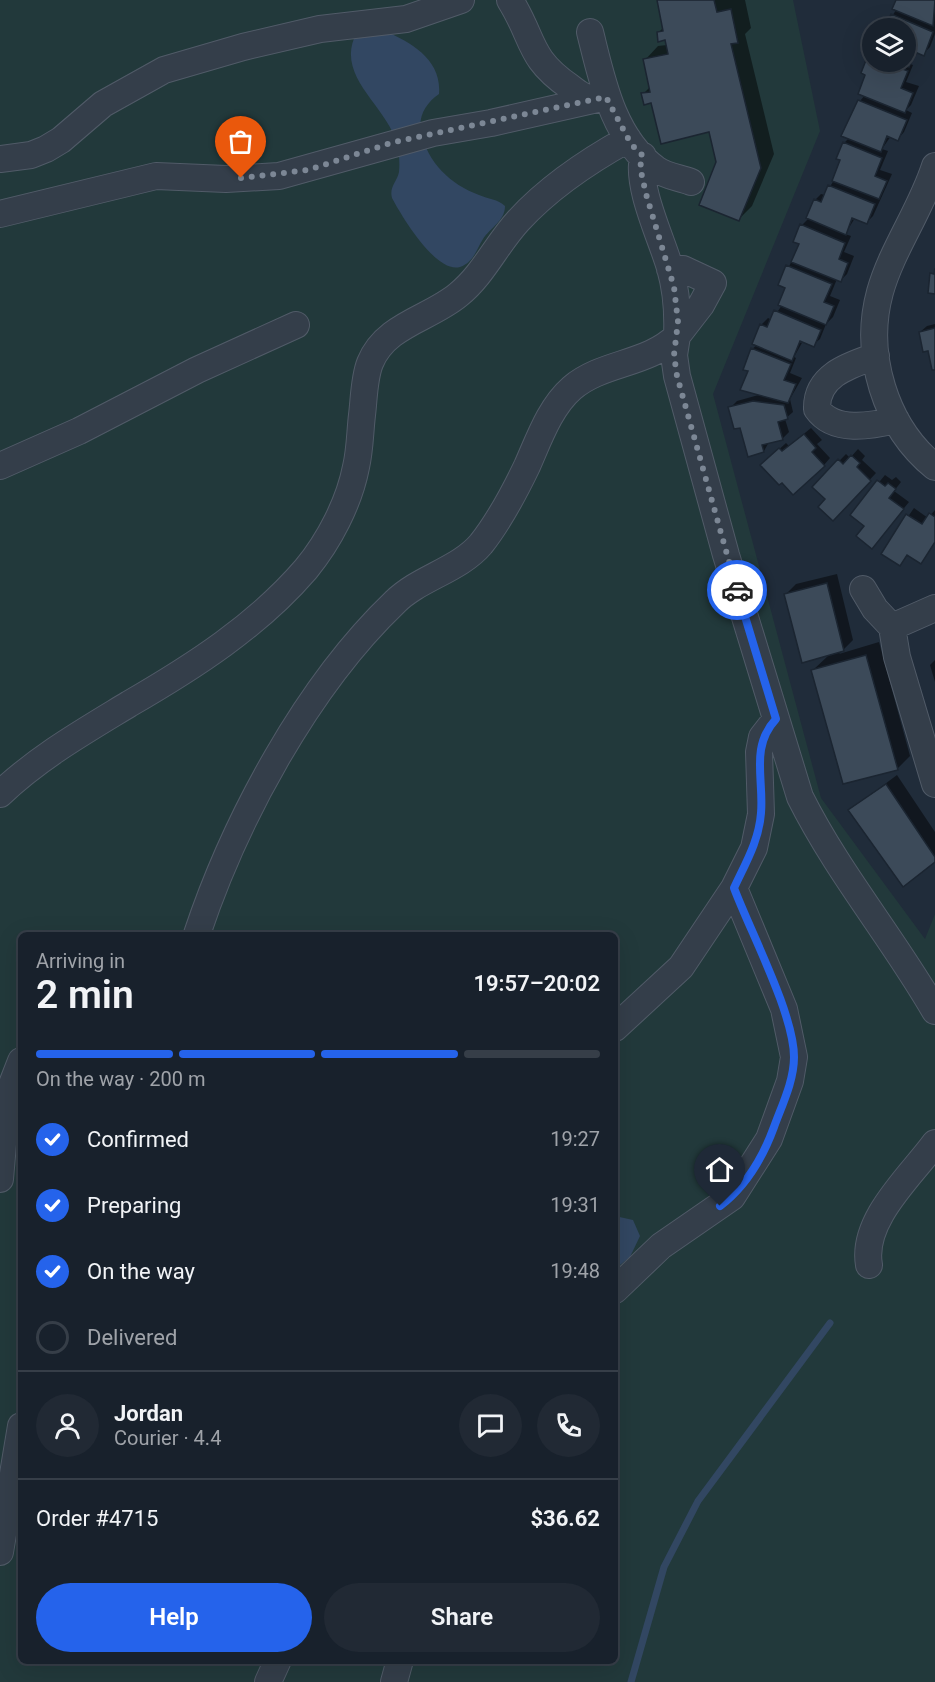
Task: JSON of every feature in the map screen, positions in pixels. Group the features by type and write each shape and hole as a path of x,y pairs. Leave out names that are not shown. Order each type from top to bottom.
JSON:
{"street":[{"path":"0,159 31,155 46,149 61,140 103,104 164,70 243,47 320,29 406,19 461,0"},
{"path":"510,0 541,63 552,75 585,98 600,98"},
{"path":"590,32 600,98 636,148 657,170 692,182"},
{"path":"0,214 156,176 226,179 279,176 341,160 394,142 600,98"},
{"path":"636,148 646,194 670,269 678,322 674,355 682,395 800,797 819,834 906,962 935,1011"},
{"path":"0,794 25,770 70,738 131,703 237,633 283,593 307,567 322,545 348,495 356,467 369,365 376,350 387,337 459,294 482,272 518,221 547,193 602,153 636,148"},
{"path":"935,166 930,198 880,292 875,317 876,356 884,394 906,436 935,467"},
{"path":"198,932 216,882 252,807 290,736 337,667 402,596 416,584 467,556 478,546 511,497 552,414 571,389 596,374 645,358 668,345 701,305 713,283 683,269 670,269"},
{"path":"0,466 79,431 197,370 296,324"},
{"path":"876,356 830,376 818,395 817,409 825,417 851,426 896,420"},
{"path":"863,589 875,609 892,627 900,669 935,784"},
{"path":"892,627 935,608"},
{"path":"618,1025 681,967 734,888 753,848 761,814 759,752 762,737 776,719"},
{"path":"618,1287 661,1246 732,1197 769,1139 790,1081 794,1057 784,1010 734,888"},
{"path":"0,1061 18,1056"},
{"path":"0,1179 4,1080 18,1064"},
{"path":"868,1265 867,1254 870,1240 880,1217 901,1183 935,1143"},
{"path":"0,1552 18,1444"},
{"path":"268,1682 276,1664"},
{"path":"394,1682 399,1664"}],"green space":[{"path":"0,0 793,0 820,131 713,394 821,798 925,939 935,914 935,1682 0,1682"}],"water":[{"path":"385,31 415,47 430,62 436,72 439,94 424,110 420,126 424,143 435,163 459,185 505,206 503,216 483,239 472,259 460,267 451,267 430,253 411,229 392,198 392,188 399,172 397,144 383,116 356,76 351,48 357,32"},
{"path":"618,1217 633,1220 640,1236 630,1257 618,1267"}],"building":[{"path":"657,0 714,0 717,12 731,9 738,43 731,44 761,168 739,221 699,205 716,162 709,132 661,144 651,103 644,105 641,93 650,92 643,59 668,54 665,40 658,42 657,32 663,31"},
{"path":"896,0 935,0 933,26 916,18 892,9"},
{"path":"916,25 933,32 924,56 916,52"},
{"path":"862,70 908,72 901,88 913,93 905,113 858,94 865,75 861,73"},
{"path":"858,100 907,120 898,141 887,136 881,152 841,136"},
{"path":"843,142 882,158 875,176 887,181 879,199 832,181 840,160 836,159"},
{"path":"828,185 875,204 867,224 852,218 846,235 806,218 814,199 821,202"},
{"path":"800,224 845,243 839,259 848,263 841,282 791,262 799,244 793,242"},
{"path":"786,265 832,284 824,302 834,306 826,325 778,305 785,288 778,285"},
{"path":"935,268 935,294 928,293 930,273 934,274"},
{"path":"774,310 821,330 814,347 800,341 792,361 752,344 760,324 767,327"},
{"path":"935,328 935,370 932,370 928,351 923,352 919,332"},
{"path":"751,348 791,364 784,380 796,384 788,403 740,390 748,371 743,370"},
{"path":"753,401 784,405 788,419 778,422 783,440 762,445 764,452 748,457 740,428 734,429 728,407"},
{"path":"804,434 816,448 812,452 825,466 793,495 782,483 779,485 760,465 779,448 782,451"},
{"path":"851,455 860,463 857,467 871,481 833,521 818,507 825,499 812,487 838,459 843,464"},
{"path":"877,480 885,486 888,483 896,489 889,498 904,509 872,549 856,536 864,526 850,515"},
{"path":"929,513 935,517 935,542 921,564 907,555 900,566 881,554 906,514 922,524"},
{"path":"827,583 844,651 802,663 784,594"},
{"path":"866,655 898,770 843,784 811,670"},
{"path":"886,784 935,857 935,862 903,887 848,810"}],"waterway":[{"path":"631,1682 664,1567 698,1501 830,1323"}],"way so far":[{"path":"241,178 279,176 308,170 394,142 606,97 631,144 643,156 640,167 646,194 674,287 678,322 674,355 677,376 737,590"}],"route":[{"path":"720,1206 732,1197 761,1156 783,1104 794,1057 792,1038 784,1010 734,888 753,848 761,814 759,752 762,737 776,719 737,590"}]}
